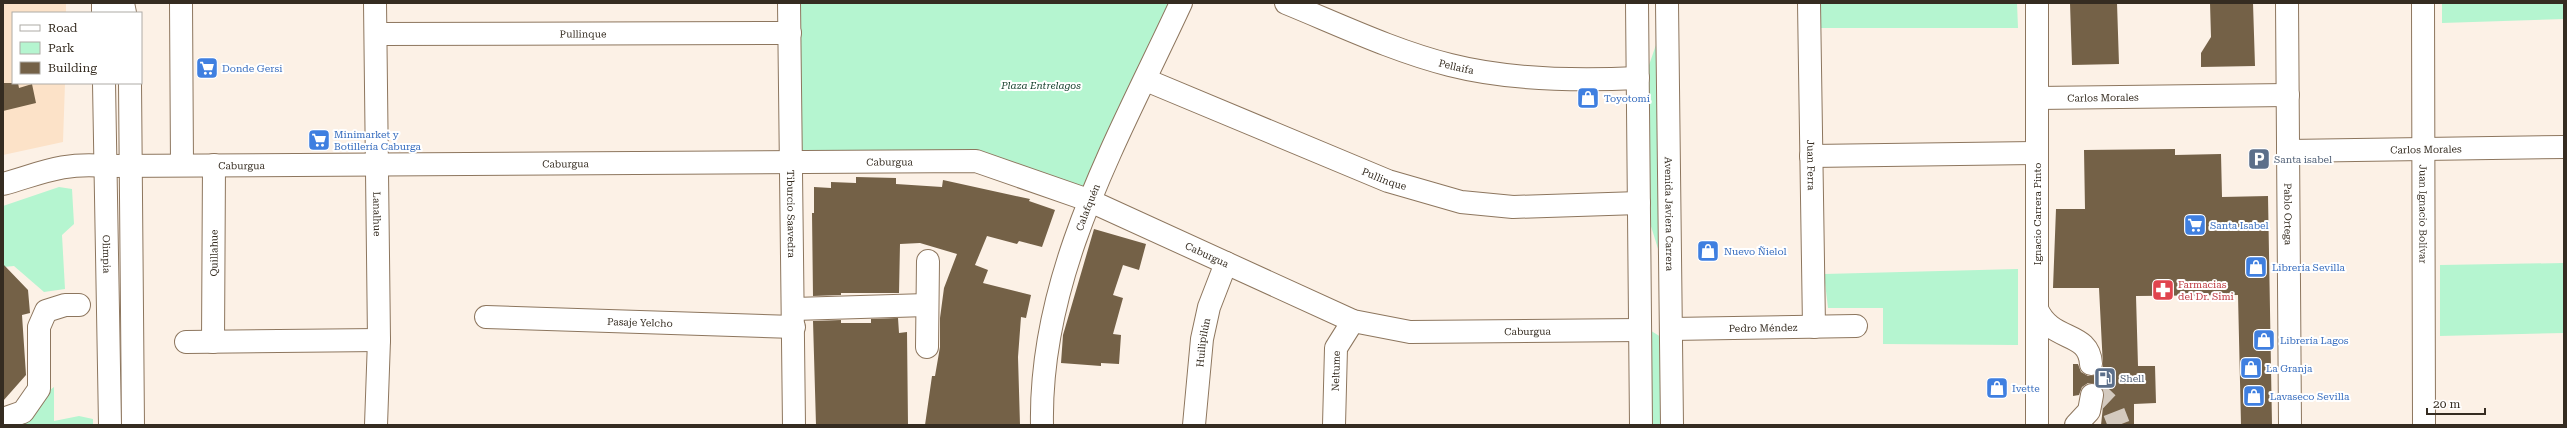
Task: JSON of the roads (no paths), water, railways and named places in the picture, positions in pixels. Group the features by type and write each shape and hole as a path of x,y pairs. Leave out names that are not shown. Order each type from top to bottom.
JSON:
{"street":[{"path":"181,3 182,165"},
{"name":"Lanalhue","path":"375,3 379,340 376,425"},
{"name":"Tiburcio Saavedra","path":"789,3 794,318 794,425"},
{"name":"Calafquén","path":"1042,425 1044,360 1052,313 1088,200 1146,80 1181,3"},
{"name":"Pellaifa","path":"1286,3 1407,52 1451,66 1512,76 1638,78"},
{"path":"1637,3 1641,425"},
{"name":"Avenida Javiera Carrera","path":"1667,3 1672,425"},
{"name":"Juan Ferra","path":"1809,3 1814,327"},
{"name":"Ignacio Carrera Pinto","path":"2037,3 2037,425"},
{"name":"Pablo Ortega","path":"2287,3 2290,425"},
{"name":"Juan Ignacio Bolívar","path":"2423,3 2424,425"},
{"name":"Pullinque","path":"376,34 790,33"},
{"name":"Pullinque","path":"1146,80 1388,181 1461,202 1513,207 1639,203"},
{"name":"Olimpia","path":"104,84 110,425"},
{"path":"130,84 133,425"},
{"name":"Carlos Morales","path":"2037,98 2288,94"},
{"name":"Carlos Morales","path":"2288,151 2564,147"},
{"path":"1811,156 2037,152"},
{"name":"Caburgua","path":"3,184 68,165 131,166 976,161 1088,200 1353,321 1410,332 1640,321"},
{"name":"Quillahue","path":"213,342 214,165"},
{"path":"927,346 928,261"},
{"name":"Huilipilún","path":"1194,425 1202,339 1209,307 1226,263"},
{"path":"3,419 23,412 39,389 39,328 46,311 65,305 79,305"},
{"name":"Pasaje Yelcho","path":"486,317 794,318 927,305"},
{"path":"2037,309 2041,317 2053,330 2082,342 2089,353 2091,364"},
{"name":"Neltume","path":"1334,425 1336,348 1353,321"},
{"path":"1640,321 1671,329"},
{"name":"Pedro Méndez","path":"1671,329 1856,326"},
{"path":"186,342 379,340"},
{"path":"2076,425 2089,412 2092,395"}],"tunnel":[{"path":"2092,388 2112,407 2119,425"}],"place":[{"name":"Donde Gersi","path":"207,68"},
{"name":"Toyotomi","path":"1588,98"},
{"name":"Minimarket y Botillería Caburga","path":"319,140"},
{"name":"Santa isabel","path":"2259,159"},
{"name":"Santa Isabel","path":"2195,225"},
{"name":"Nuevo Ñielol","path":"1708,251"},
{"name":"Librería Sevilla","path":"2256,267"},
{"name":"Farmacias del Dr. Simi","path":"2163,290"},
{"name":"Librería Lagos","path":"2264,340"},
{"name":"La Granja","path":"2251,368"},
{"name":"Shell","path":"2105,378"},
{"name":"Ivette","path":"1997,388"},
{"name":"Lavaseco Sevilla","path":"2254,396"}],"park label":[{"name":"Plaza Entrelagos","path":"1041,85"}]}
